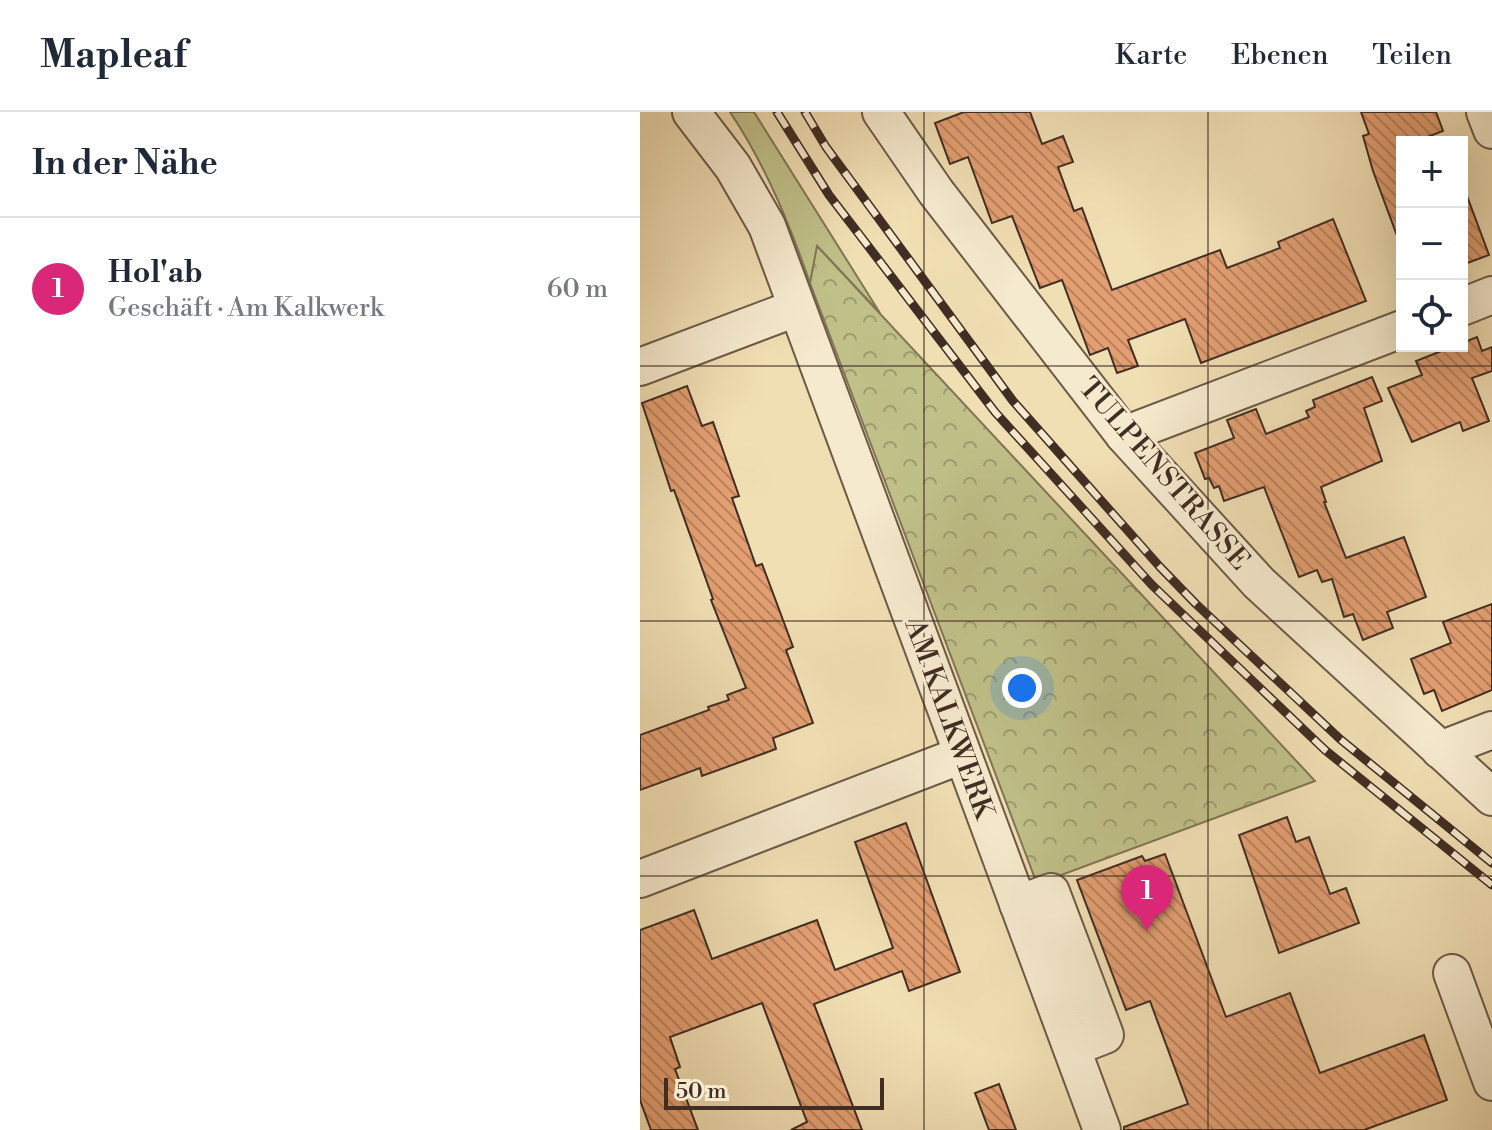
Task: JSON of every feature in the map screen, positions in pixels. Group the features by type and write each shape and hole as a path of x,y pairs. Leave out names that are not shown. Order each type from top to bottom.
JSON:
{"street":[{"name":"AM KALKWERK","path":"691,112 744,183 767,226 1102,1130"},
{"name":"TULPENSTRASSE","path":"881,112 936,192 1124,435 1259,583 1492,797"},
{"path":"1485,112 1492,130"},
{"path":"1468,305 1492,295"},
{"path":"640,367 796,308"},
{"path":"1124,435 1396,331"},
{"path":"1440,750 1492,730"},
{"path":"640,879 962,755"},
{"path":"1452,973 1492,1082"}],"green space":[{"path":"730,112 754,112 880,313 818,247 810,283 776,195"},
{"path":"817,246 1315,781 1037,884 810,283"}],"building":[{"path":"964,112 1030,112 1042,144 1063,136 1073,162 1058,167 1074,211 1082,208 1112,290 1220,250 1227,268 1280,248 1278,242 1333,219 1366,301 1201,363 1185,319 1128,340 1138,366 1117,373 1108,348 1090,355 1062,280 1040,288 1012,216 992,223 968,157 950,164 935,123"},
{"path":"1361,112 1436,112 1443,131 1430,136 1396,136 1396,233 1363,136 1369,134"},
{"path":"1468,199 1489,255 1468,263"},
{"path":"1477,337 1482,351 1492,347 1492,371 1472,378 1489,421 1463,431 1460,422 1412,442 1388,388 1422,375 1416,361 1439,352 1468,352 1468,341"},
{"path":"1372,377 1382,401 1364,408 1382,461 1321,487 1324,502 1346,558 1404,537 1426,597 1387,612 1393,628 1363,640 1353,614 1344,617 1332,579 1322,582 1317,570 1299,577 1264,487 1224,501 1219,486 1214,488 1209,478 1205,479 1195,453 1234,438 1227,420 1256,409 1266,434 1309,417 1306,411 1315,407 1313,400"},
{"path":"687,386 702,426 713,422 739,496 732,498 756,566 762,564 793,647 786,650 813,723 773,738 776,749 702,776 700,768 640,790 640,735 709,710 708,707 729,700 727,695 746,688 711,600 674,490 671,491 642,403"},
{"path":"1492,604 1492,690 1442,711 1434,690 1424,694 1411,659 1451,643 1443,622"},
{"path":"1287,817 1296,842 1309,837 1330,894 1346,888 1359,923 1279,953 1239,835"},
{"path":"906,823 960,972 909,991 902,971 814,1004 862,1130 791,1130 807,1122 762,1003 670,1037 680,1067 675,1069 698,1130 651,1130 640,1100 640,930 694,910 712,959 817,920 835,970 893,948 855,842"},
{"path":"1165,854 1226,1017 1290,993 1320,1073 1424,1035 1447,1100 1364,1130 1124,1130 1124,1127 1188,1104 1150,1001 1126,1010 1077,880 1142,856 1145,861"},
{"path":"999,1084 1016,1130 989,1130 975,1093"}],"railway":[{"path":"777,112 829,195 995,412 1152,585 1325,750 1492,885"},
{"path":"805,112 826,147 1013,401 1160,567 1340,739 1492,863"}],"place":[{"name":"Hol'ab","path":"1147,931"}]}
